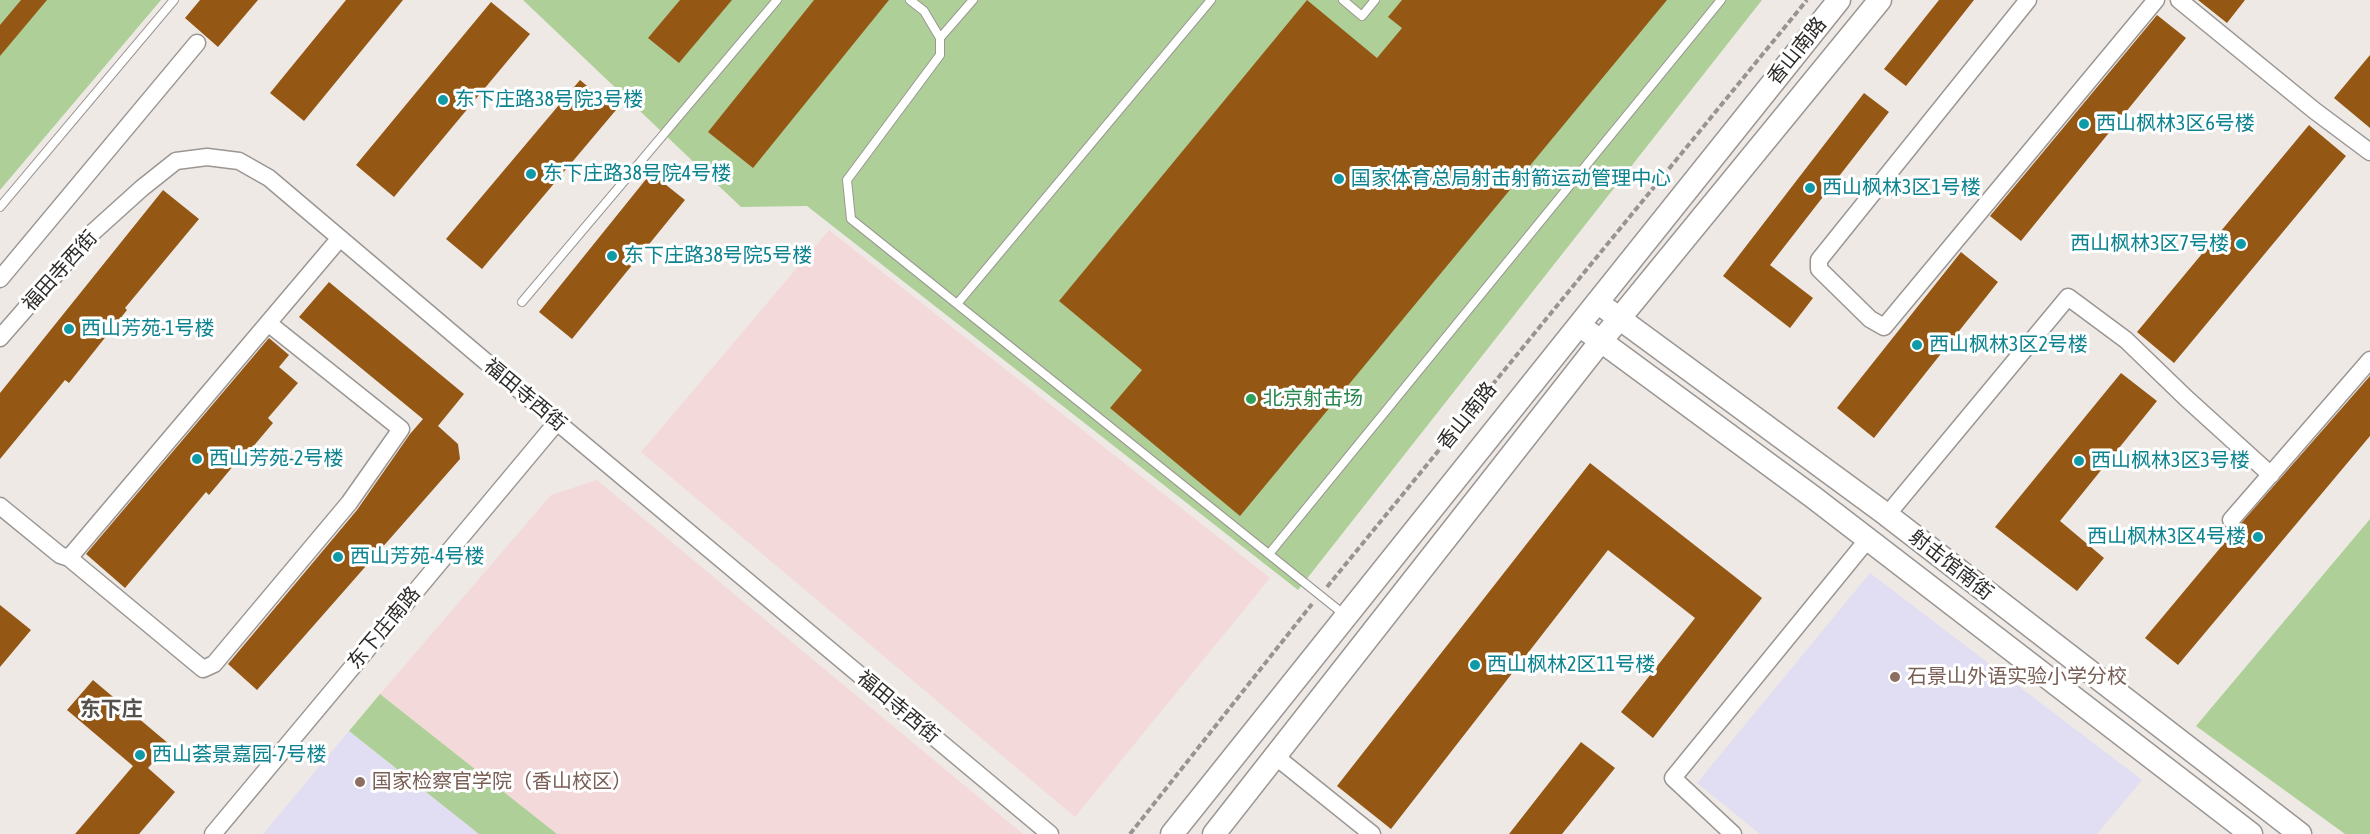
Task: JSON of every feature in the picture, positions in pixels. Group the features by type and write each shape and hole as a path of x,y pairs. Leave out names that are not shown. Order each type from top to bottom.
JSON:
{"main road":[{"name":"香山南路","path":"1172,834 1839,0"},
{"name":"香山南路","path":"1214,834 1601,341 1880,0"},
{"name":"射击馆南街","path":"1597,301 1887,515 2300,834"},
{"name":"射击馆南街","path":"1579,325 1868,540 2251,834"}],"street":[{"path":"2028,0 1819,260 1820,269 1870,319 1884,327 2156,0"},
{"path":"2179,0 2315,111 2370,152"},
{"path":"0,279 197,43"},
{"name":"福田寺西街","path":"0,338 91,234 176,161 207,157 238,161 269,178 1050,834"},
{"path":"69,558 340,238"},
{"path":"1887,515 2068,297 2127,340 2186,398 2271,475"},
{"path":"0,506 60,555 69,558 203,669 214,664 350,503 401,429 268,323"},
{"path":"2231,520 2370,360"},
{"name":"东下庄南路","path":"213,834 557,422"},
{"path":"1733,834 1673,778 1868,540"},
{"path":"1275,756 1372,834"}],"lane":[{"path":"0,207 174,0"},
{"path":"522,302 777,0"},
{"path":"910,0 924,11 940,38 940,55 847,180 850,219 1346,616"},
{"path":"940,38 973,0"},
{"path":"957,304 1211,0"},
{"path":"1343,0 1362,16 1375,0"},
{"path":"1269,554 1721,0"}],"path":[{"name":"香山南路","path":"1130,834 1319,596 1807,0"}],"shaded area":[{"path":"829,230 1270,578 1075,817 641,452"},
{"path":"597,480 1023,834 557,834 380,694 551,495"},
{"name":"石景山外语实验小学分校","path":"1870,573 2142,780 2097,834 1760,834 1697,783"},
{"name":"国家检察官学院（香山校区）","path":"349,731 479,834 263,834"}],"green space":[{"path":"0,0 161,0 0,190"},
{"name":"北京射击场","path":"523,0 1762,0 1298,590 807,206 741,207"},
{"path":"2370,519 2370,834 2345,834 2196,726"},
{"path":"380,694 557,834 479,834 349,731"}],"building":[{"path":"21,0 47,0 0,56 0,25"},
{"path":"200,0 258,0 218,47 185,18"},
{"path":"346,0 403,0 304,121 270,93"},
{"path":"680,0 732,0 679,63 648,38"},
{"path":"814,0 889,0 753,168 708,132"},
{"name":"国家体育总局射击射箭运动管理中心","path":"1307,0 1377,58 1402,28 1388,17 1402,0 1667,0 1240,516 1110,408 1142,370 1059,301"},
{"path":"1939,0 1974,0 1906,86 1884,69"},
{"path":"2198,0 2245,0 2227,23"},
{"name":"东下庄路38号院3号楼","path":"491,2 530,34 394,197 356,165"},
{"name":"西山枫林3区6号楼","path":"2157,15 2186,38 2021,241 1990,216"},
{"path":"2370,55 2370,128 2334,98"},
{"name":"东下庄路38号院4号楼","path":"580,80 616,110 482,269 446,239"},
{"name":"西山枫林3区1号楼","path":"1864,93 1889,112 1770,265 1813,298 1790,328 1723,276"},
{"name":"西山枫林3区7号楼","path":"2309,125 2346,156 2174,363 2137,332"},
{"name":"东下庄路38号院5号楼","path":"651,173 685,200 572,339 539,312"},
{"name":"西山芳苑-1号楼","path":"163,190 199,219 125,308 127,310 69,383 65,380 0,459 0,393"},
{"name":"西山枫林3区2号楼","path":"1961,252 1998,282 1874,438 1837,408"},
{"name":"西山芳苑-4号楼","path":"329,282 464,394 438,426 458,444 460,459 257,690 228,664 357,510 423,419 299,317"},
{"name":"西山芳苑-2号楼","path":"269,338 289,355 279,367 298,383 268,418 273,423 246,455 244,453 209,495 206,492 125,588 86,554"},
{"name":"西山枫林3区3号楼","path":"2121,373 2157,401 2060,521 2104,558 2077,591 1995,527"},
{"name":"西山枫林3区4号楼","path":"2370,376 2370,436 2178,665 2145,638 2236,529"},
{"name":"西山枫林2区11号楼","path":"1590,463 1762,598 1653,738 1621,712 1695,618 1608,550 1391,829 1337,786"},
{"path":"0,605 31,630 0,667"},
{"name":"西山荟景嘉园-7号楼","path":"93,680 169,744 148,768 175,792 139,834 75,834 133,766 67,710"},
{"path":"1581,742 1615,768 1562,834 1509,834"}],"place":[{"name":"东下庄路38号院3号楼","path":"443,100"},
{"name":"西山枫林3区6号楼","path":"2084,124"},
{"name":"东下庄路38号院4号楼","path":"531,174"},
{"name":"国家体育总局射击射箭运动管理中心","path":"1339,179"},
{"name":"西山枫林3区1号楼","path":"1810,188"},
{"name":"西山枫林3区7号楼","path":"2241,244"},
{"name":"东下庄路38号院5号楼","path":"612,256"},
{"name":"西山芳苑-1号楼","path":"69,329"},
{"name":"西山枫林3区2号楼","path":"1917,345"},
{"name":"北京射击场","path":"1251,399"},
{"name":"西山芳苑-2号楼","path":"197,459"},
{"name":"西山枫林3区3号楼","path":"2079,461"},
{"name":"西山枫林3区4号楼","path":"2258,537"},
{"name":"西山芳苑-4号楼","path":"338,557"},
{"name":"西山枫林2区11号楼","path":"1475,665"},
{"name":"石景山外语实验小学分校","path":"1895,677"},
{"name":"西山荟景嘉园-7号楼","path":"140,755"},
{"name":"国家检察官学院（香山校区）","path":"360,782"}],"district":[{"name":"东下庄","path":"111,709"}]}
